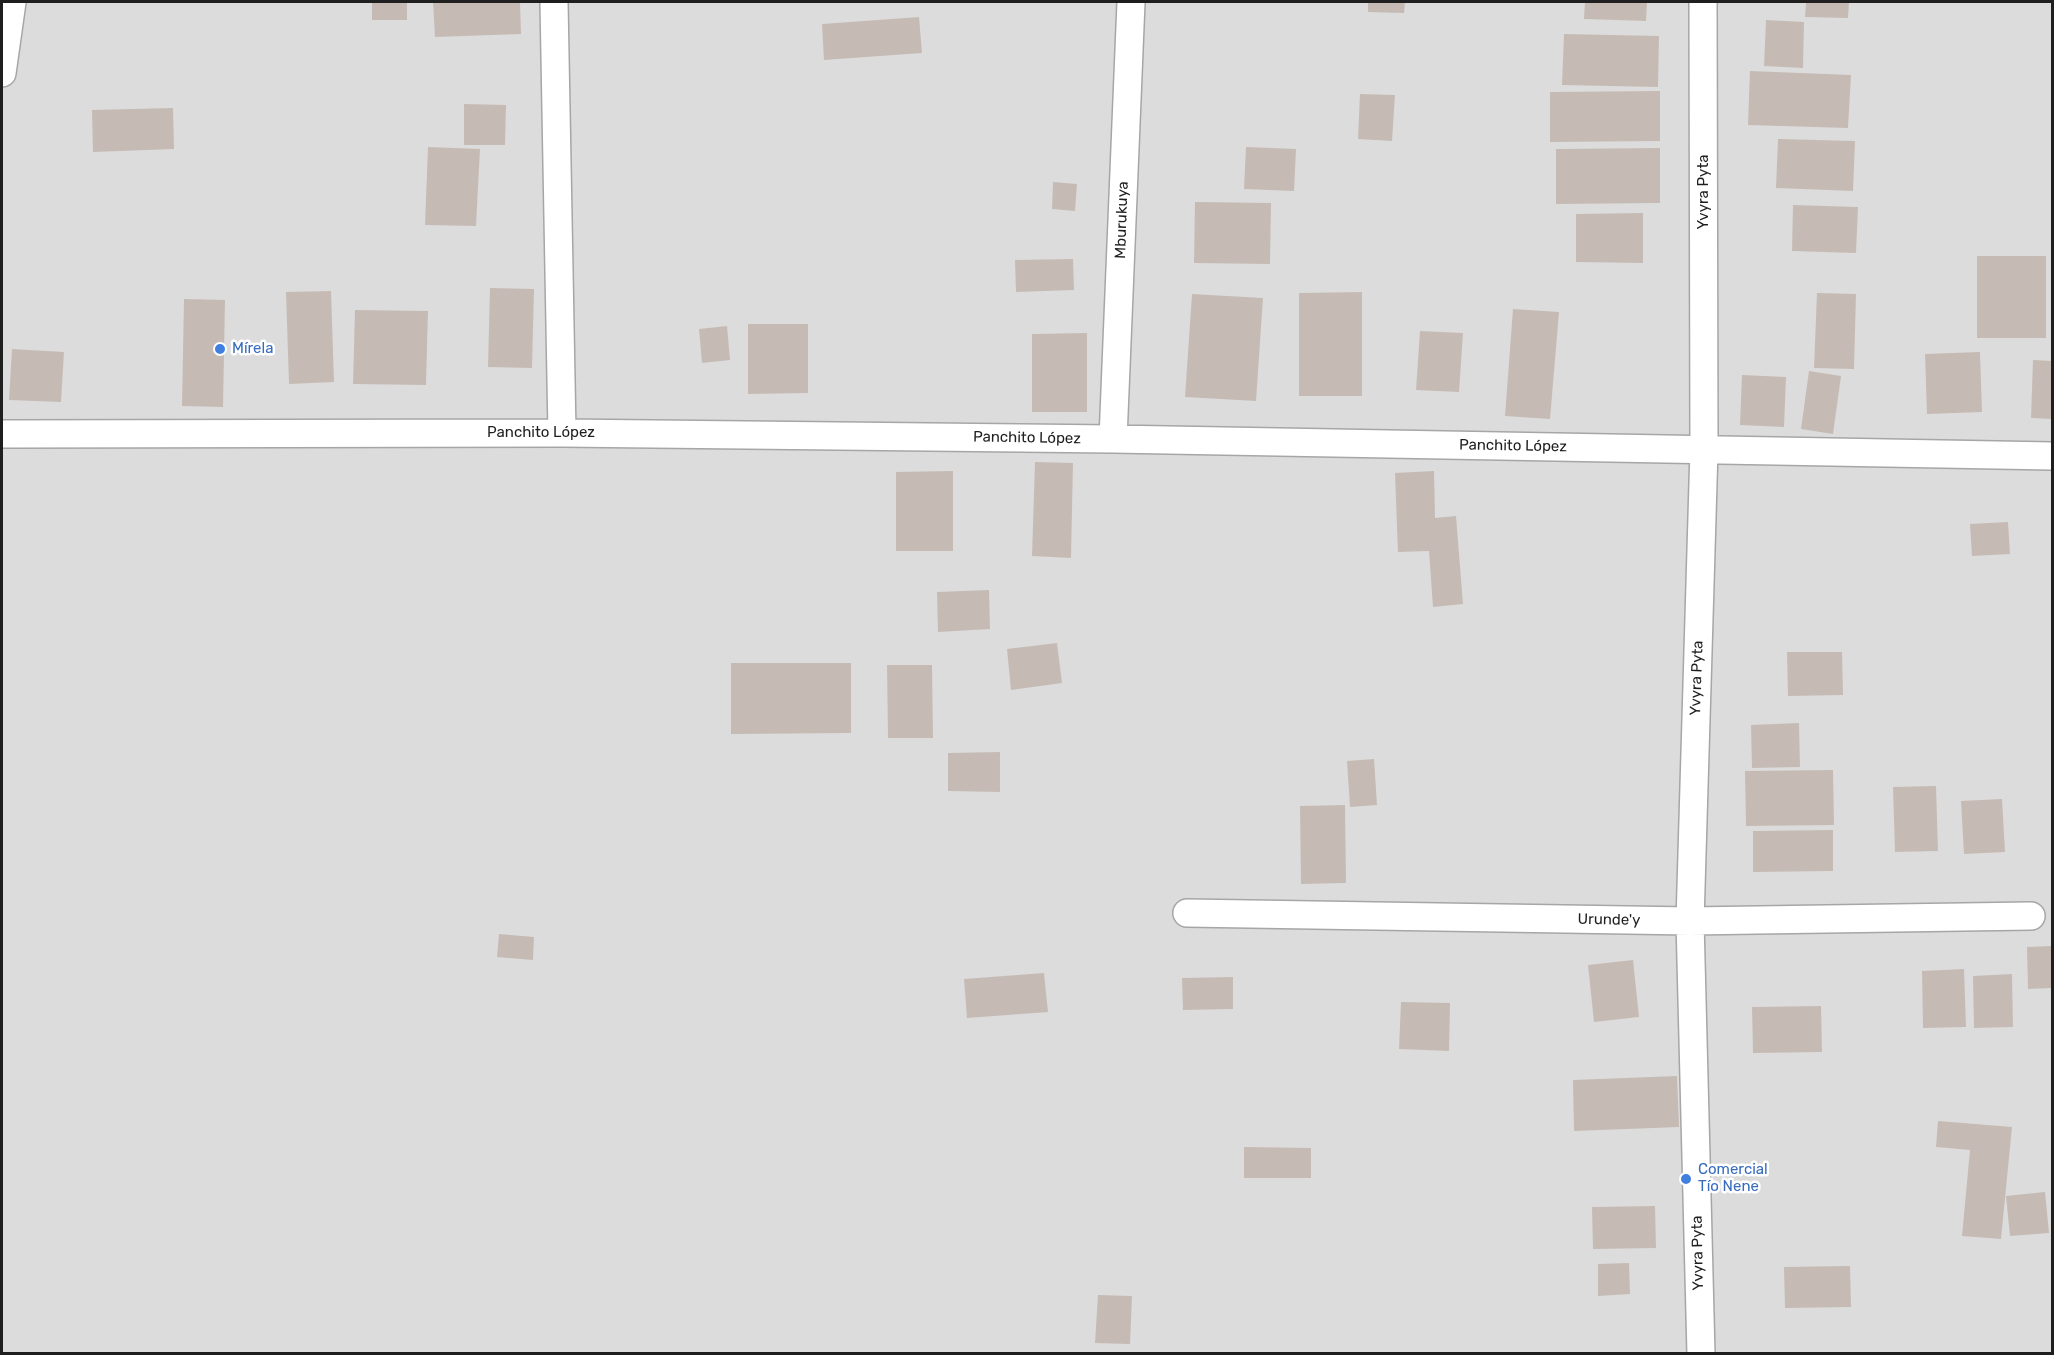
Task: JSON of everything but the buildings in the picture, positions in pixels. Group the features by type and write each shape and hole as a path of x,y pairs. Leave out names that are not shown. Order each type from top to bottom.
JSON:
{"street":[{"path":"2,73 12,2"},
{"path":"554,2 562,433"},
{"name":"Mburukuya","path":"1113,439 1131,2"},
{"name":"Yvyra Pyta","path":"1701,1353 1690,921 1704,449 1703,2"},
{"name":"Panchito López","path":"2,434 562,433 1113,439 2052,456"},
{"name":"Urunde'y","path":"1187,913 1690,921 2031,916"}],"shaded area":[{"path":"2,2 2052,2 2052,1353 2,1353"}],"place":[{"name":"Mírela","path":"220,349"},
{"name":"Comercial Tío Nene","path":"1686,1179"}]}
